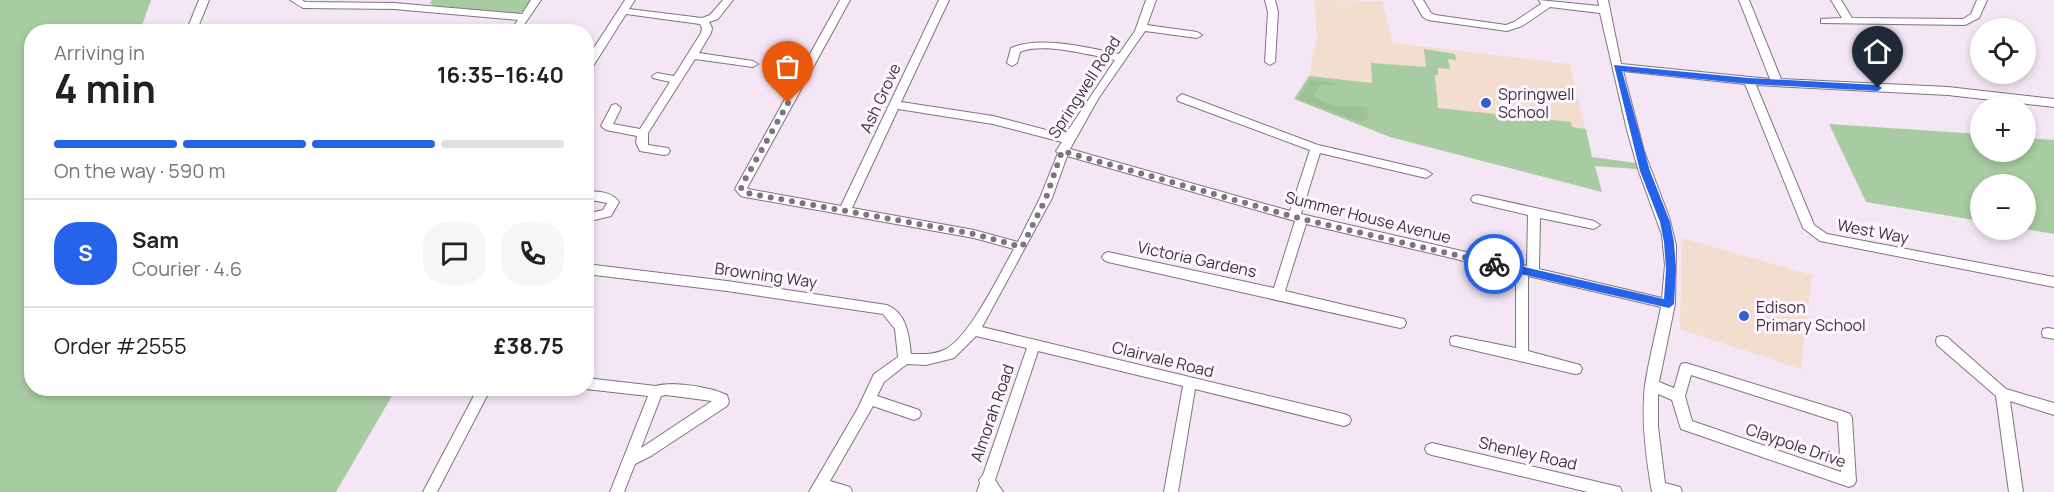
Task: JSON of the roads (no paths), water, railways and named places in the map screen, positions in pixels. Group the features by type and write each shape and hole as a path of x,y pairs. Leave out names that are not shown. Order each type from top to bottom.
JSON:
{"street":[{"path":"194,24 204,0"},
{"path":"295,0 303,5 424,4 524,16"},
{"path":"519,24 536,0"},
{"path":"594,56 630,0"},
{"path":"623,11 703,21 714,17 728,0"},
{"path":"845,0 741,189 746,193 974,234 1022,247"},
{"name":"Ash Grove","path":"845,210 944,0"},
{"name":"Springwell Road","path":"905,359 927,360 949,354 974,330 1022,247 1046,198 1065,146 1094,97 1142,27 1151,0"},
{"path":"1270,0 1273,12 1270,62"},
{"path":"1419,0 1427,15 1432,18 1507,28 1518,24 1545,2 1604,5 1617,67 1645,171 1665,222 1669,242 1671,269 1669,304 1652,385 1649,414 1658,490 1675,492"},
{"path":"1744,0 1777,83"},
{"path":"1836,0 1848,20"},
{"path":"1825,21 1965,22 1975,16 1982,0"},
{"path":"664,151 644,148 643,133 706,33 707,27 703,21"},
{"path":"1142,27 1197,35"},
{"path":"1012,63 1015,51 1025,46 1121,58"},
{"path":"692,55 753,64"},
{"path":"1617,67 1749,81 1948,91 2054,103"},
{"path":"657,76 676,80"},
{"name":"West Way","path":"1749,81 1809,228 1816,234 1824,238 2054,282"},
{"path":"1182,98 1316,148 1426,174"},
{"name":"Summer House Avenue","path":"895,105 993,120 1065,146 1298,218 1669,304"},
{"path":"616,108 606,126 643,133"},
{"path":"1278,294 1316,148"},
{"path":"594,196 609,198 613,202 607,213 594,216"},
{"path":"1476,199 1594,225"},
{"path":"1522,355 1527,272 1534,213"},
{"name":"Victoria Gardens","path":"1108,257 1400,323"},
{"name":"Browning Way","path":"594,270 727,286 886,310 901,327 905,359"},
{"name":"Clairvale Road","path":"974,330 1344,420"},
{"path":"1456,341 1575,369"},
{"path":"1942,341 2002,393 2054,409"},
{"name":"Almorah Road","path":"985,486 1034,345"},
{"path":"845,492 819,488 879,378 905,359"},
{"name":"Claypole Drive","path":"1686,368 1845,418 1849,480 1686,424 1678,396 1686,368"},
{"path":"1171,492 1190,382"},
{"path":"594,384 656,392 666,389 716,396 722,399 722,402 630,460"},
{"path":"1652,385 1678,396"},
{"path":"617,492 656,392"},
{"path":"2002,393 2016,492"},
{"path":"430,492 481,396"},
{"path":"869,399 914,414"},
{"name":"Shenley Road","path":"1432,449 1615,492"},
{"path":"985,486 996,492"}],"place":[{"name":"Springwell School","path":"1486,103"},
{"name":"Edison Primary School","path":"1744,316"}]}
